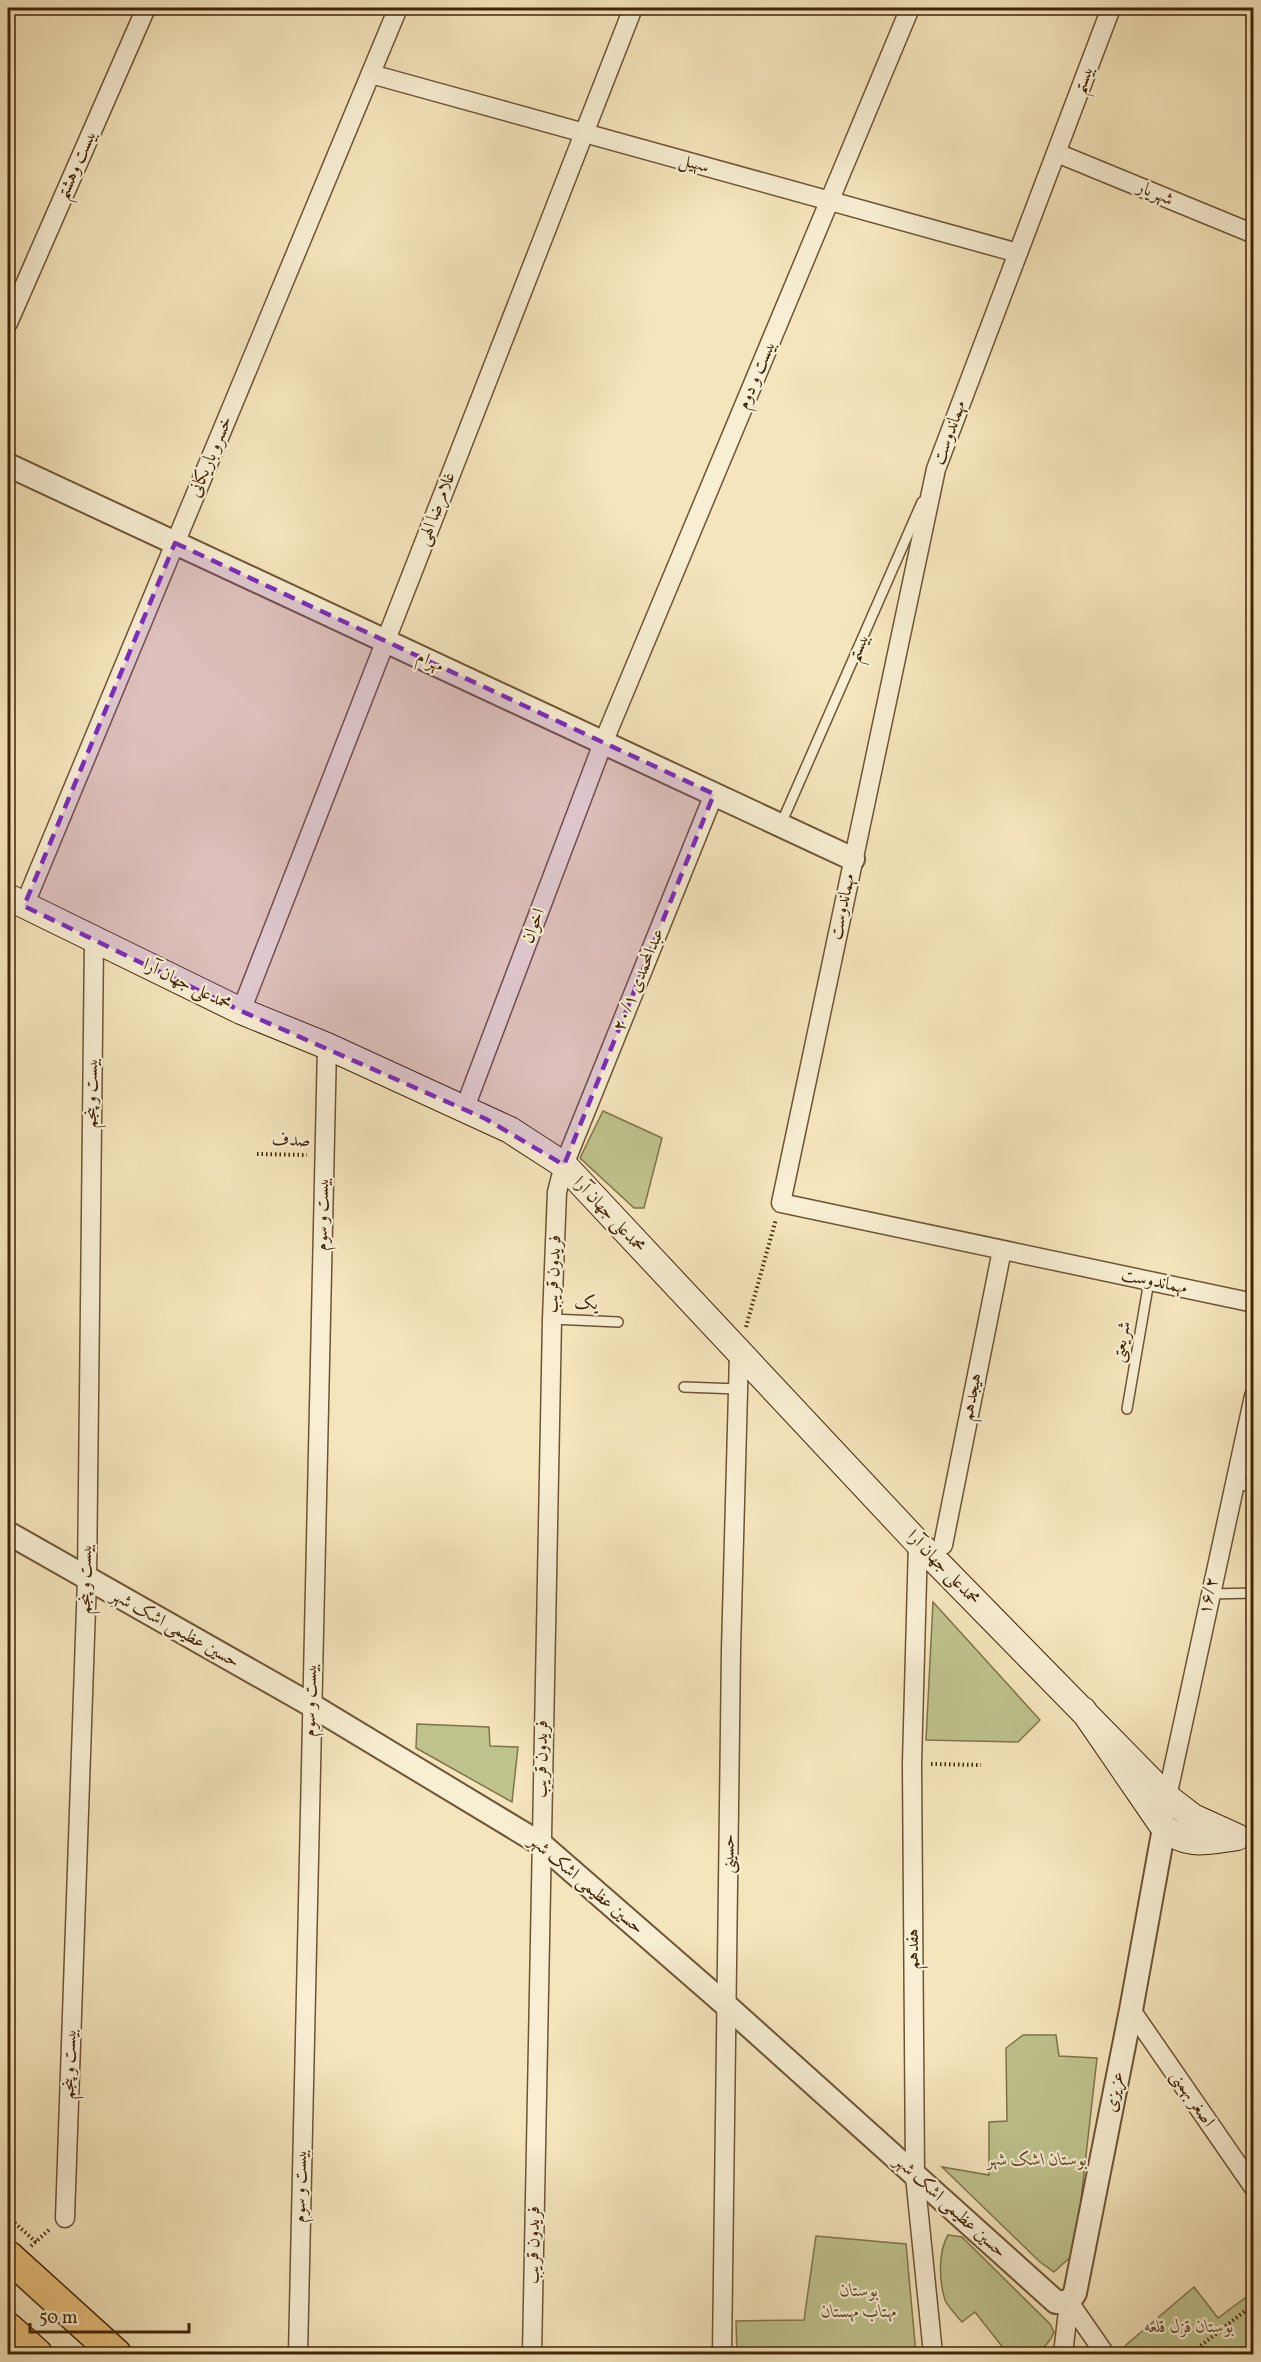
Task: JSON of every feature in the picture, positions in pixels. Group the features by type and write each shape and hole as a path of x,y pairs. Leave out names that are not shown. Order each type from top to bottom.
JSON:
{"highway":[{"path":"10,2258 116,2355"},
{"path":"8,2328 37,2355"}],"main road":[{"name":"محمدعلی جهان آرا","path":"16,901 241,1011 327,1046 510,1130 564,1165 739,1354 930,1544 1083,1710"},
{"path":"1083,1710 1167,1797 1193,1817 1245,1834"},
{"path":"1083,1710 1164,1828 1173,1835 1188,1842 1245,1834"}],"street":[{"name":"بیست وهشتم","path":"8,323 146,8"},
{"name":"خسرو باریکانی","path":"16,901 175,543 398,8"},
{"name":"غلامرضا الهی","path":"241,1011 633,8"},
{"name":"بیست و دوم","path":"603,743 910,8"},
{"name":"بیستم","path":"1057,153 1111,8"},
{"name":"سهیل","path":"371,74 1018,253"},
{"name":"شهریار","path":"1057,153 1254,234"},
{"name":"مهماندوست","path":"1057,153 936,469 781,1203 1254,1303"},
{"name":"مهرام","path":"8,465 853,859"},
{"name":"اخوان","path":"464,1110 603,743"},
{"name":"عبدالمحمدی ۲۰/۱","path":"564,1165 714,794"},
{"name":"بیست و پنجم","path":"65,2218 87,1579 94,940"},
{"name":"بیست و سوم","path":"298,2355 327,1046"},
{"name":"فریدون قریب","path":"532,2355 552,1319 557,1192 564,1165"},
{"name":"هیجدهم","path":"930,1544 1002,1250"},
{"name":"حسینی","path":"722,2355 731,1650 739,1354"},
{"name":"۱۶/۲","path":"1167,1797 1254,1396"},
{"name":"حسین عظیمی اشک شهر","path":"8,1533 311,1706 541,1844 727,2006 1052,2300 1062,2304 1070,2302"},
{"name":"هفدهم","path":"930,1544 912,1763 915,2176 933,2355"},
{"name":"عزیزی","path":"1062,2355 1070,2302 1075,2293 1131,2010 1164,1828"},
{"name":"اصغر بهمنی","path":"1131,2010 1254,2188"},
{"path":"1070,2302 1105,2354"}],"lane":[{"name":"بیستم","path":"781,826 936,469"},
{"name":"شریعتی","path":"1127,1409 1149,1281"},
{"name":"یک","path":"552,1319 618,1322"},
{"path":"684,1387 738,1389"},
{"path":"1233,1486 1254,1485"},
{"path":"1210,1594 1254,1593"}],"path":[{"name":"صدف","path":"257,1154 325,1156"},
{"path":"739,1354 781,1203"},
{"path":"912,1763 981,1765"},
{"path":"8,2217 36,2241"},
{"path":"10,2258 65,2218"},
{"path":"1190,2355 1254,2304"}],"highlighted area":[{"path":"175,543 714,794 564,1165 486,1119 241,1011 24,906"}],"green space":[{"path":"603,1111 662,1138 644,1208 634,1208 580,1158"},
{"path":"933,1602 1040,1720 1018,1742 926,1740"},
{"path":"417,1724 489,1727 490,1746 518,1747 512,1802 416,1748"},
{"name":"بوستان اشک شهر","path":"1023,2035 1056,2035 1059,2056 1097,2058 1075,2253 1054,2272 1040,2262 942,2167 989,2175 989,2122 1007,2121 1006,2048"},
{"path":"948,2235 962,2237 1050,2324 1054,2332 1046,2345 1036,2352 1008,2354 975,2312 962,2322 946,2303 943,2292 940,2267 942,2250"},
{"name":"بوستان مهتاب مهستان","path":"816,2236 906,2244 916,2354 737,2354 736,2321 804,2320"},
{"name":"بوستان قزل قلعه","path":"1194,2287 1218,2318 1253,2292 1253,2354 1120,2354 1126,2345"}]}
